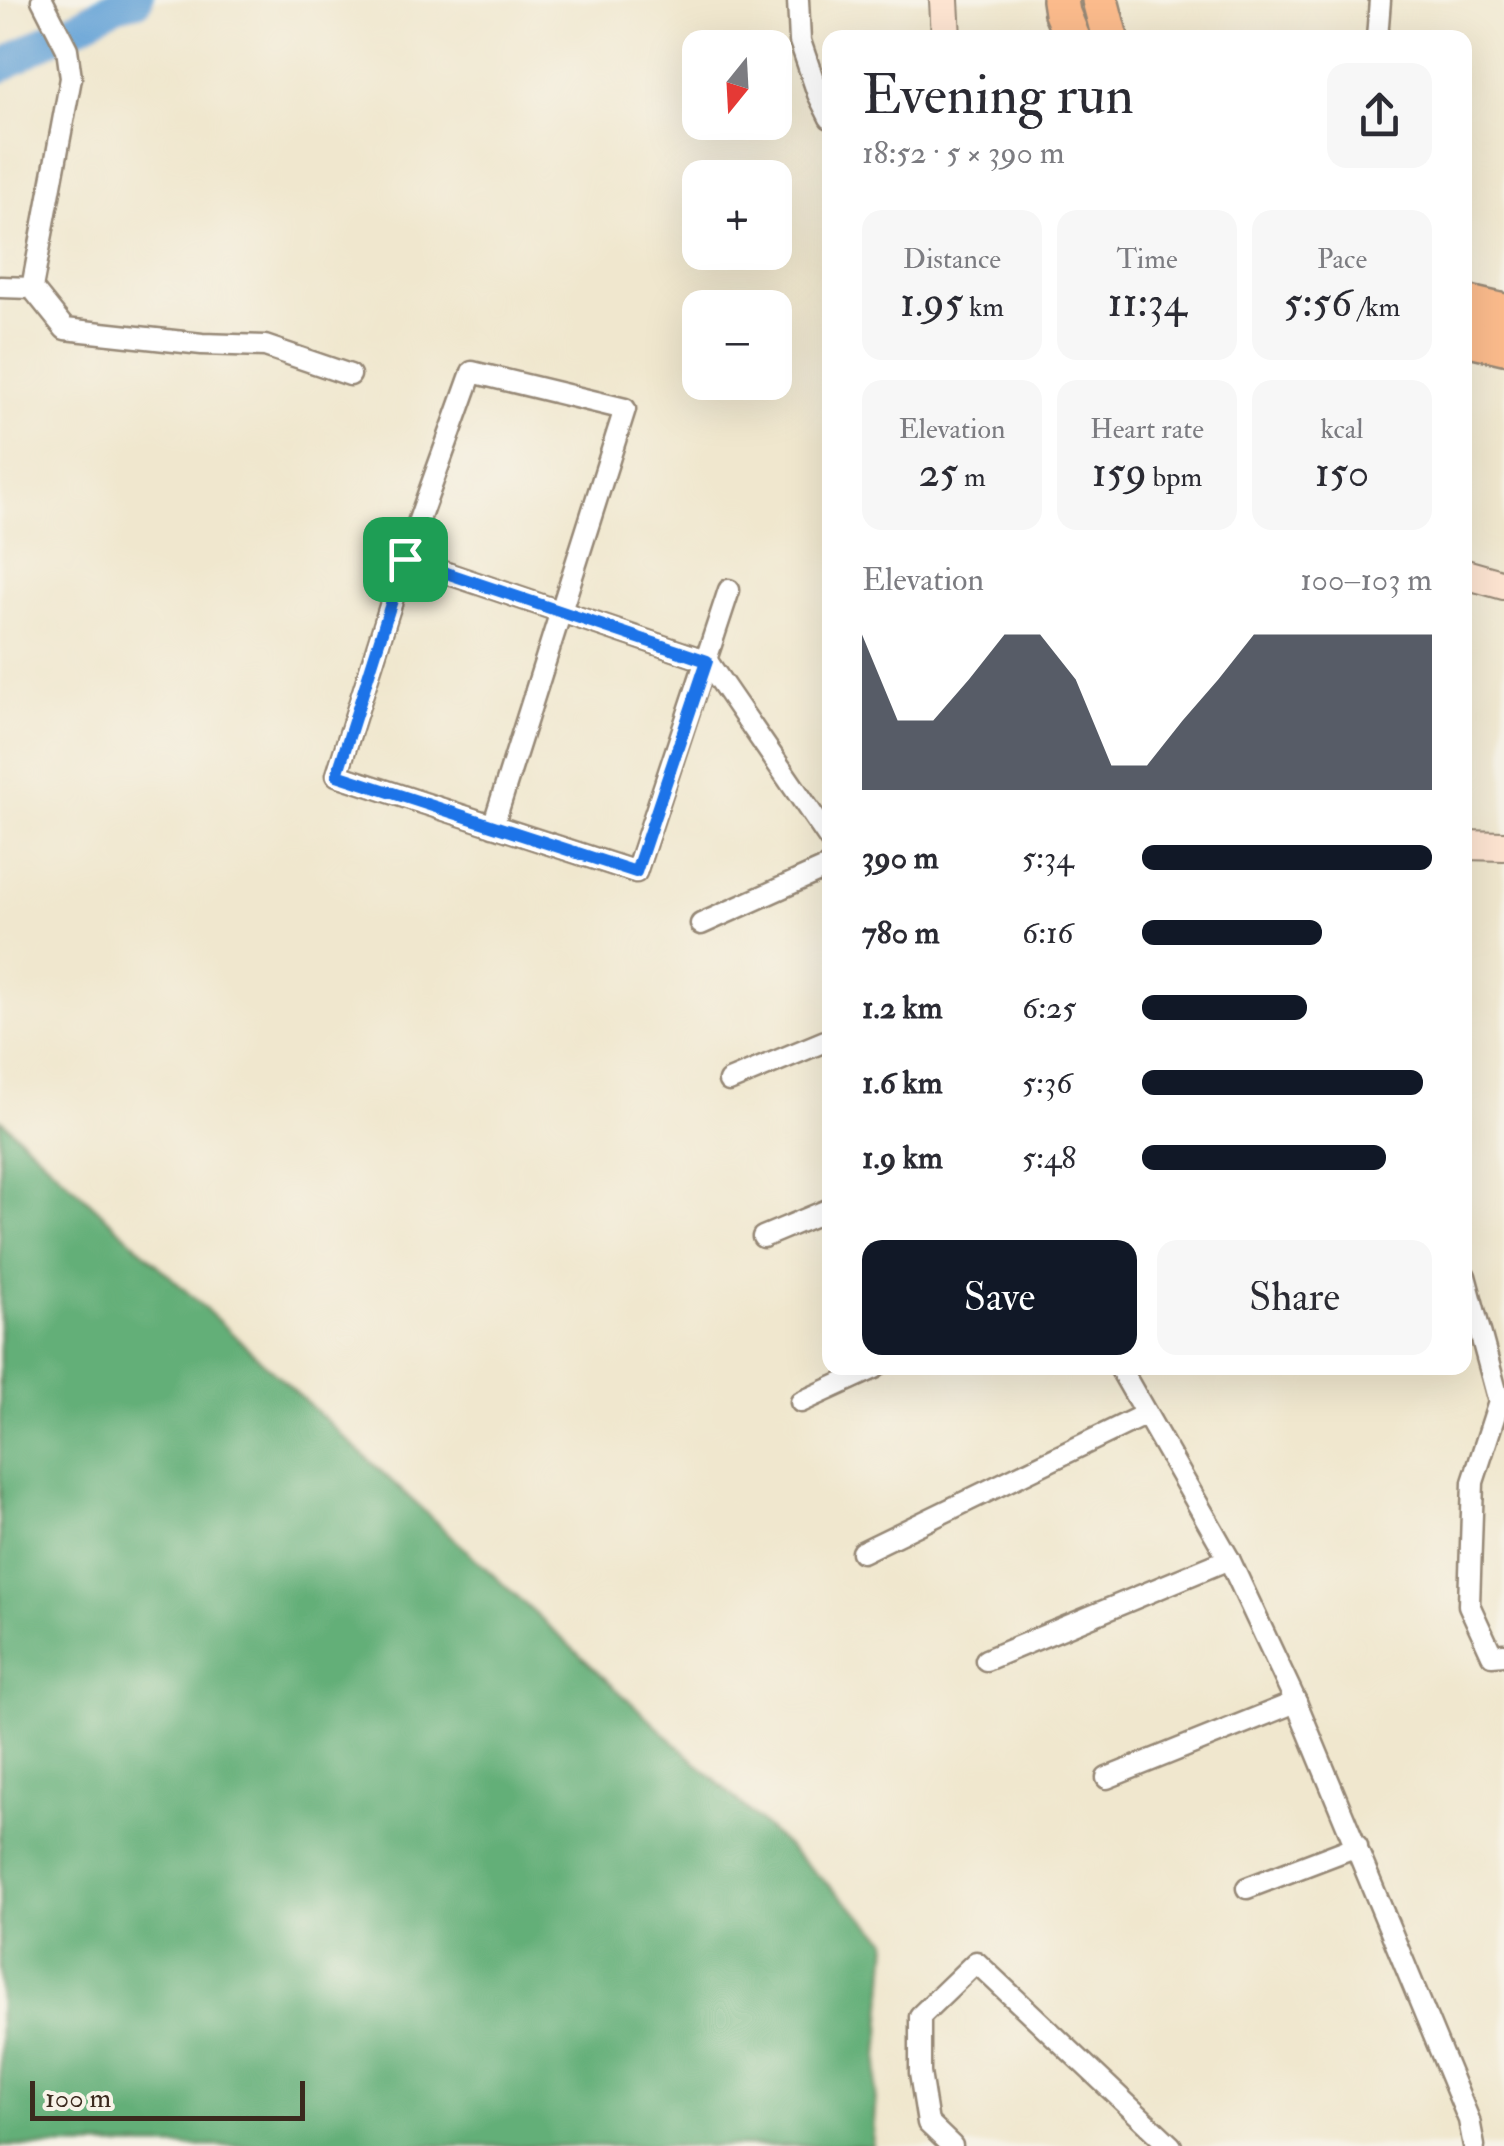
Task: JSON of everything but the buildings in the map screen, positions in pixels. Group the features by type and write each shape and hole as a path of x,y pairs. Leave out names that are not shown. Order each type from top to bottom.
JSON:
{"highway":[{"path":"1060,0 1069,30"},
{"path":"1100,0 1108,30"},
{"path":"1472,305 1504,312"},
{"path":"1472,339 1504,346"}],"street":[{"path":"42,0 66,49 72,78 32,288 65,329 202,344 265,346 350,375"},
{"path":"798,0 800,40 822,102"},
{"path":"944,0 946,30"},
{"path":"1378,30 1380,0"},
{"path":"0,288 32,288"},
{"path":"493,826 625,409 472,372 405,559 337,775 493,826 636,872 729,590"},
{"path":"405,559 707,661 822,828"},
{"path":"1472,576 1504,585"},
{"path":"1472,845 1504,846"},
{"path":"701,924 822,870"},
{"path":"729,1081 822,1042"},
{"path":"763,1237 822,1211"},
{"path":"1472,1302 1499,1402 1473,1482 1469,1605 1492,1655 1504,1654"},
{"path":"801,1402 860,1375"},
{"path":"1124,1375 1228,1559 1296,1702 1469,2120 1474,2146"},
{"path":"862,1552 1146,1414"},
{"path":"986,1660 1228,1559"},
{"path":"1107,1778 1296,1702"},
{"path":"1247,1888 1357,1846"},
{"path":"952,2146 928,2124 920,2073 920,2016 976,1962 1160,2142"}],"green space":[{"path":"0,1119 888,1940 872,2146 0,2146"}],"waterway":[{"path":"68,31 116,5 137,0"},
{"path":"0,67 51,38"}],"route":[{"path":"405,559 707,661 636,872 337,775 405,559"}]}
